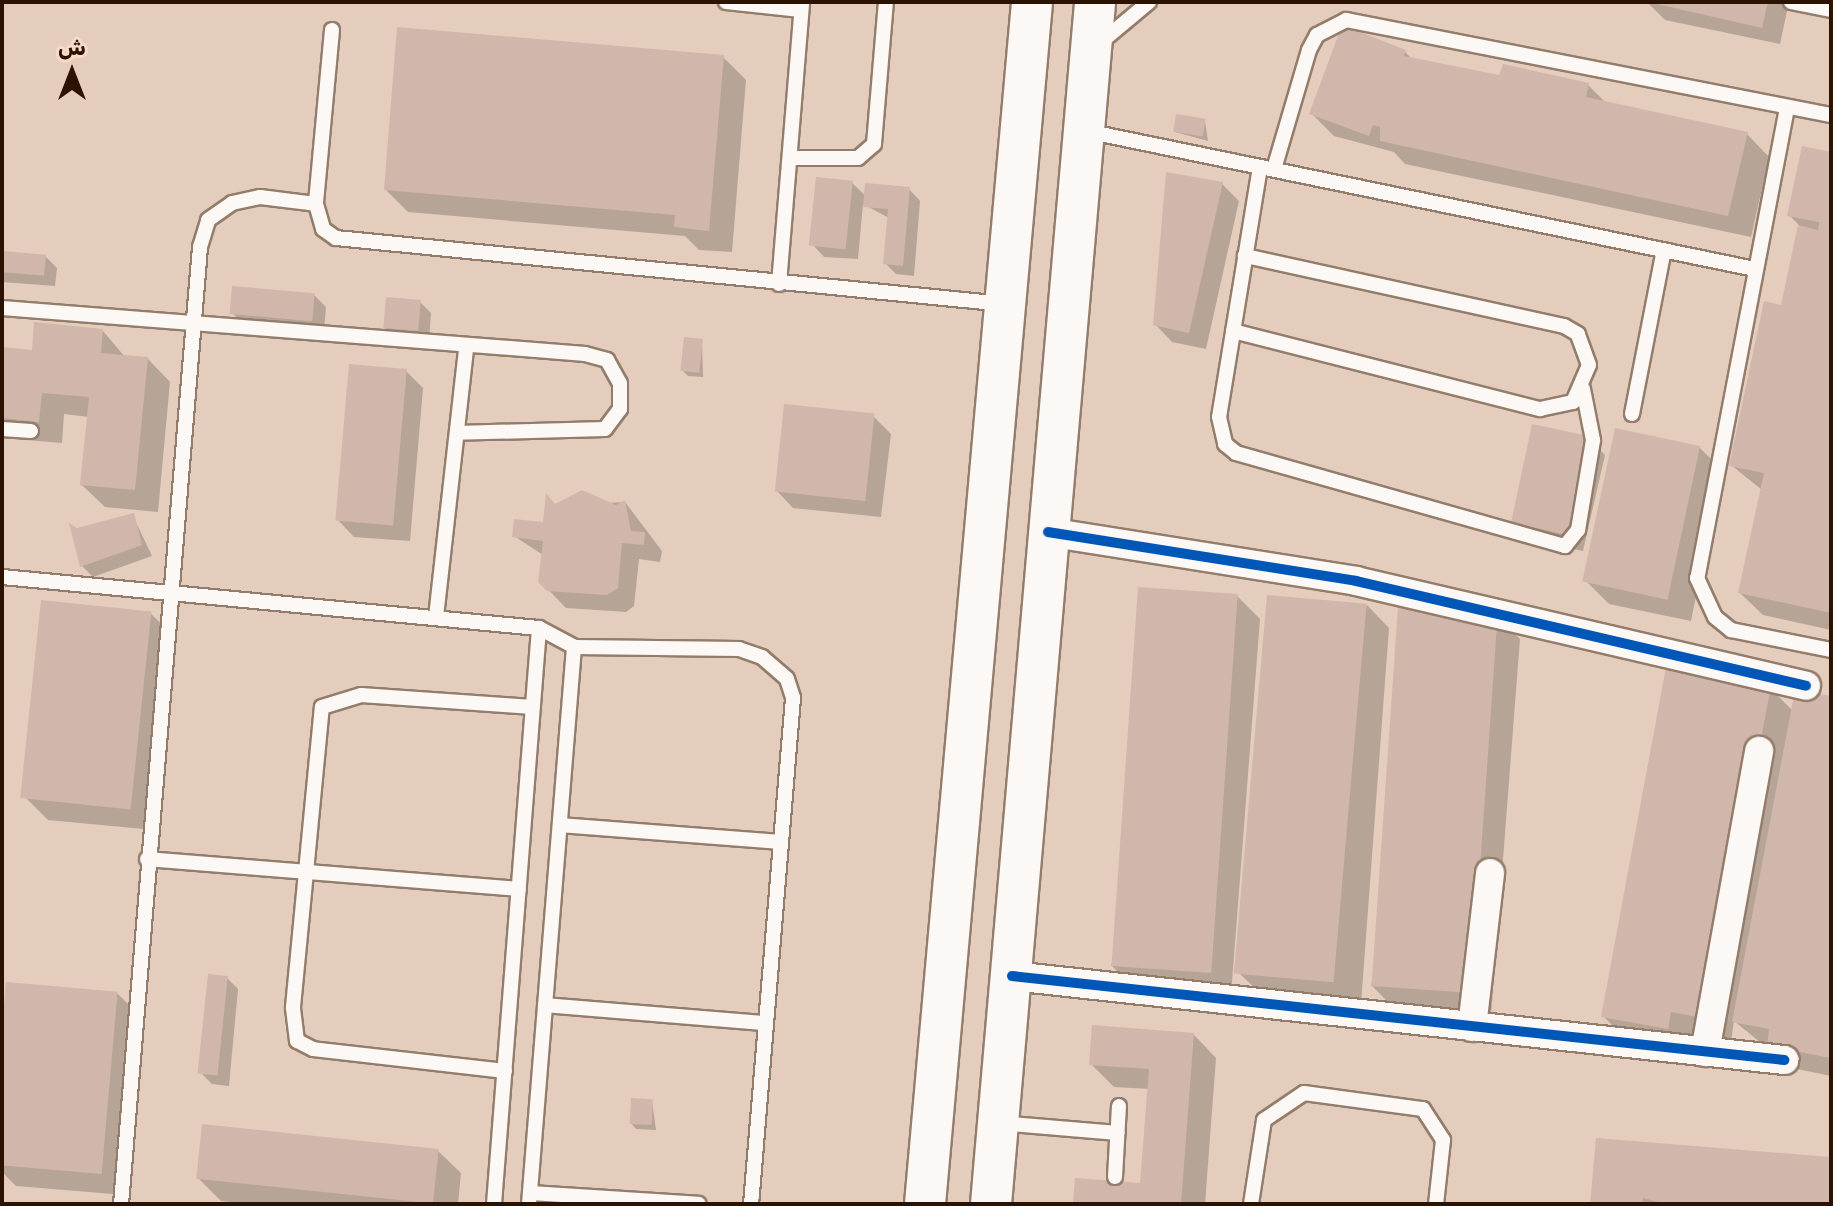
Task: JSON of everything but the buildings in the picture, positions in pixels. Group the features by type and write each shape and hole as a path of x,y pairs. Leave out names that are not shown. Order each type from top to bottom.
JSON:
{"main road":[{"path":"925,1204 1032,2"},
{"path":"991,1204 1095,2"}],"street":[{"path":"1048,532 1356,581 1806,686"},
{"path":"1705,1052 1759,751"},
{"path":"1472,1027 1490,873"},
{"path":"1012,976 1784,1060"}],"lane":[{"path":"726,2 802,6 779,284"},
{"path":"790,158 858,158 874,144 886,2"},
{"path":"1092,52 1149,2"},
{"path":"1791,2 1831,10"},
{"path":"1245,256 1564,326 1587,348 1583,389 1593,440 1578,530 1565,546 1554,546 1236,453 1219,431 1245,256 1267,168 1317,35 1346,20 1831,115"},
{"path":"332,30 316,204 323,229 357,245 1005,304"},
{"path":"1787,108 1697,578 1715,617 1731,630 1831,650"},
{"path":"1083,130 1755,269"},
{"path":"121,1204 192,327 208,220 232,203 260,197 316,204"},
{"path":"1632,414 1664,250"},
{"path":"2,308 192,327 607,360 620,383 620,409 605,429 565,435 457,433"},
{"path":"1233,331 1540,409 1557,410 1583,389"},
{"path":"436,617 466,349"},
{"path":"2,429 31,431"},
{"path":"2,577 539,628 574,647 739,649 787,679 793,698 751,1204"},
{"path":"494,1204 539,628"},
{"path":"574,647 530,1199 699,1204"},
{"path":"505,1071 313,1049 297,1041 292,1023 322,707 361,695 533,707"},
{"path":"560,825 780,842"},
{"path":"147,859 519,889"},
{"path":"545,1005 765,1023"},
{"path":"1251,1204 1264,1120 1304,1093 1423,1109 1443,1140 1436,1204"},
{"path":"1115,1177 1119,1106"},
{"path":"999,1123 1118,1133"}],"cycle path":[{"path":"1048,532 1356,581 1806,686"},
{"path":"1012,976 1784,1060"}]}
